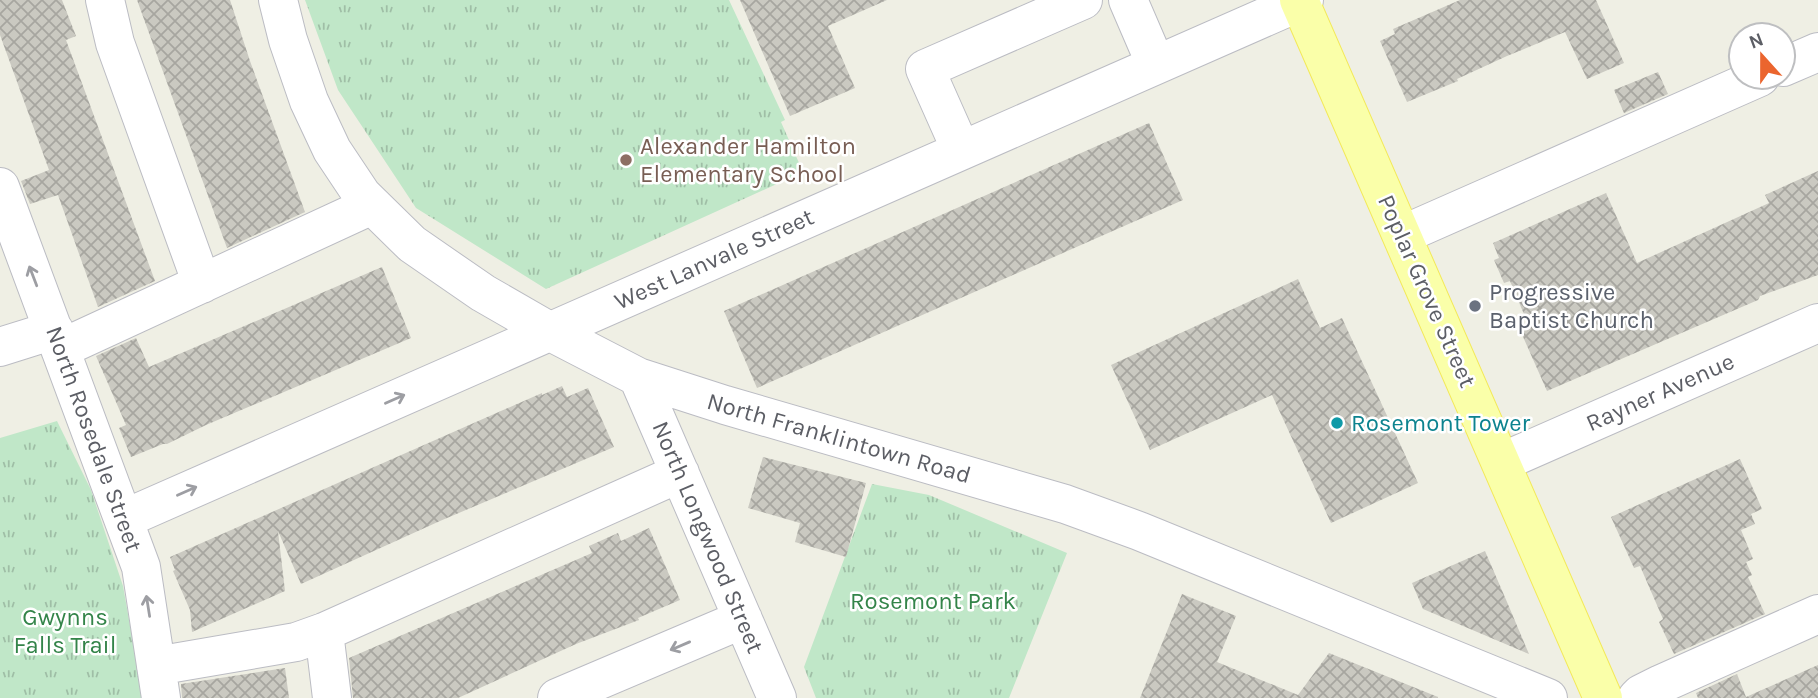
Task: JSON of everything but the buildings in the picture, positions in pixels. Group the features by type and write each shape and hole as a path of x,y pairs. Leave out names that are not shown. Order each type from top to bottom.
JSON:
{"main road":[{"name":"Poplar Grove Street","path":"1301,1 1603,698"}],"street":[{"path":"105,0 115,43 202,284"},
{"name":"North Franklintown Road","path":"278,0 288,40 309,101 332,150 362,195 411,244 483,293 549,331 638,377 1065,504 1548,698"},
{"path":"961,150 925,69 1083,0"},
{"path":"1128,0 1156,65"},
{"name":"West Lanvale Street","path":"124,519 1301,1"},
{"path":"1797,61 1818,52"},
{"path":"1402,235 1728,91"},
{"name":"North Rosedale Street","path":"0,187 141,567 158,682"},
{"path":"0,347 57,339 202,284 372,205"},
{"name":"Rayner Avenue","path":"1502,462 1818,323"},
{"name":"North Longwood Street","path":"638,377 777,698"},
{"path":"158,682 324,632 680,473"},
{"path":"1637,698 1661,684 1818,614"},
{"path":"557,698 743,619"},
{"path":"324,632 332,698"}],"green space":[{"name":"Alexander Hamilton Elementary School","path":"305,0 729,0 785,120 781,122 803,172 546,289 416,208 338,90"},
{"name":"Gwynns Falls Trail","path":"57,421 91,490 123,586 143,698 0,698 0,438"},
{"name":"Rosemont Park","path":"872,484 929,495 1067,553 1009,698 816,698 804,667"}],"place":[{"name":"Alexander Hamilton Elementary School","path":"626,160"},
{"name":"Progressive Baptist Church","path":"1475,306"},
{"name":"Rosemont Tower","path":"1337,423"}]}
